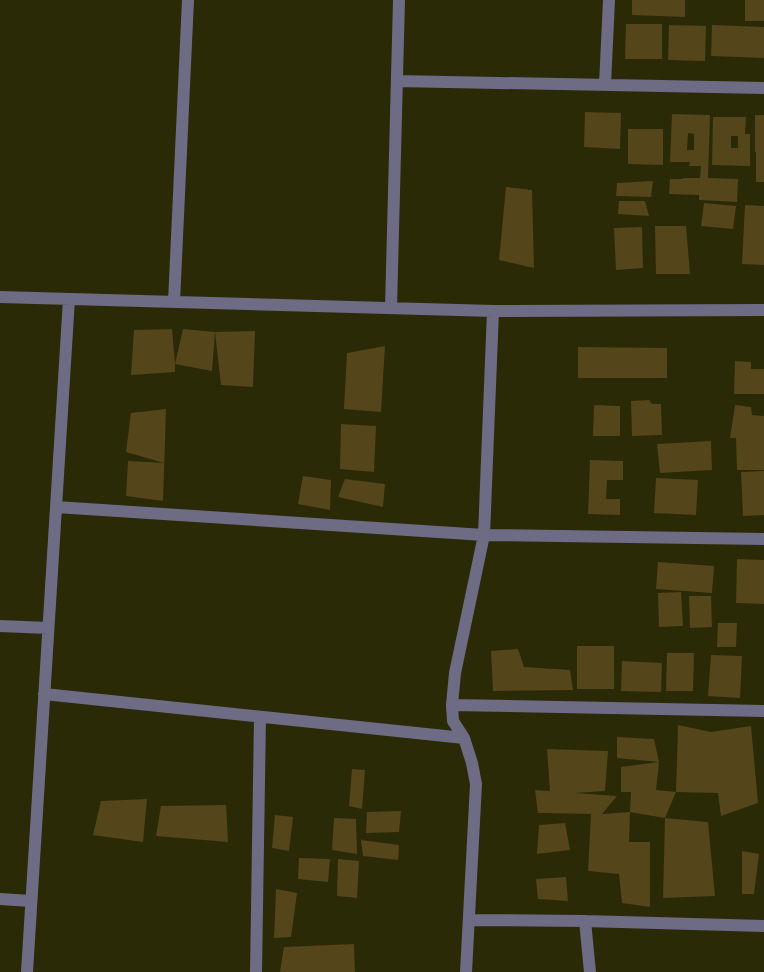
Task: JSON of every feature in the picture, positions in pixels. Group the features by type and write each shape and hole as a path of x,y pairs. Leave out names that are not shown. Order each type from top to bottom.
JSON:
{"street":[{"path":"174,302 188,0"},
{"path":"391,308 400,0"},
{"path":"605,85 608,0"},
{"path":"397,80 764,88"},
{"path":"0,296 493,311 764,310"},
{"path":"27,972 69,299"},
{"path":"466,972 476,784 464,738 453,721 452,705 455,673 484,535 493,311"},
{"path":"56,507 484,535 764,539"},
{"path":"0,626 48,628"},
{"path":"44,694 464,738"},
{"path":"452,705 764,711"},
{"path":"256,972 260,717"},
{"path":"0,899 31,901"},
{"path":"469,920 764,926"},
{"path":"585,921 590,972"}],"building":[{"path":"632,0 685,0 685,17 632,15"},
{"path":"745,0 764,0 764,21 745,21"},
{"path":"626,24 662,24 662,59 625,59"},
{"path":"669,25 706,26 705,61 668,60"},
{"path":"712,25 764,27 764,58 711,56"},
{"path":"585,112 621,113 620,149 584,147"},
{"path":"672,114 710,115 708,178 738,179 737,202 699,200 699,195 669,194 670,179 700,178 701,166 689,166 690,162 670,162","holes":["688,133 694,134 694,150 687,150"]},
{"path":"755,115 764,115 764,182 756,182"},
{"path":"713,117 746,117 745,134 750,134 750,166 712,165","holes":["731,136 738,136 738,148 731,148"]},
{"path":"628,129 663,129 663,165 628,164"},
{"path":"653,181 651,197 616,196 617,183"},
{"path":"506,187 532,190 534,268 499,260"},
{"path":"619,201 645,201 649,216 618,214"},
{"path":"704,203 736,206 733,229 701,226"},
{"path":"745,205 764,206 764,265 742,264"},
{"path":"655,226 686,226 690,274 656,274"},
{"path":"642,227 643,268 616,270 614,228"},
{"path":"172,329 175,372 131,375 134,330"},
{"path":"183,329 215,332 212,371 175,364"},
{"path":"255,331 253,387 221,385 215,332"},
{"path":"385,346 381,412 344,409 347,353"},
{"path":"578,347 667,348 667,378 578,378"},
{"path":"735,361 751,362 751,369 764,369 764,394 734,394"},
{"path":"649,400 652,404 661,404 662,435 632,436 631,401"},
{"path":"594,405 620,406 620,436 593,436"},
{"path":"735,405 751,407 752,415 764,416 764,470 737,470 736,438 730,438"},
{"path":"166,409 163,501 126,496 128,461 164,463 126,452 131,413"},
{"path":"341,424 376,426 374,472 340,469"},
{"path":"711,441 712,470 660,473 657,444"},
{"path":"590,460 623,461 623,480 607,480 606,499 620,499 620,515 588,514"},
{"path":"764,471 764,515 743,516 741,472"},
{"path":"303,476 331,480 330,510 298,504"},
{"path":"656,478 698,480 696,515 654,513"},
{"path":"345,479 385,484 383,507 338,497"},
{"path":"737,559 764,560 764,604 736,603"},
{"path":"658,562 714,566 712,593 656,589"},
{"path":"681,592 683,626 659,627 658,593"},
{"path":"689,596 711,596 712,627 690,628"},
{"path":"718,623 737,623 736,647 717,647"},
{"path":"577,646 614,646 614,689 577,689"},
{"path":"518,649 524,667 570,670 573,690 493,691 491,651"},
{"path":"667,653 694,653 693,691 666,691"},
{"path":"711,655 742,656 740,698 708,696"},
{"path":"622,661 662,663 661,692 621,691"},
{"path":"678,725 711,732 751,726 758,803 721,816 718,793 676,792"},
{"path":"617,737 654,739 659,762 617,758"},
{"path":"547,749 608,751 605,791 575,793 617,796 602,814 630,812 629,842 650,842 650,907 622,903 619,874 588,871 591,814 598,814 538,813 535,790 550,791"},
{"path":"659,762 656,790 676,792 665,818 630,812 631,792 621,792 621,767"},
{"path":"352,769 365,770 362,809 349,806"},
{"path":"147,799 143,842 93,835 101,801"},
{"path":"226,805 228,842 156,836 161,806"},
{"path":"401,811 399,832 366,833 367,812"},
{"path":"275,815 293,817 289,851 272,848"},
{"path":"334,818 356,819 357,854 332,850"},
{"path":"665,818 708,822 715,896 663,898"},
{"path":"565,823 570,850 537,854 539,825"},
{"path":"361,840 399,845 398,860 363,856"},
{"path":"742,851 759,854 754,894 742,894"},
{"path":"299,858 330,859 328,882 298,879"},
{"path":"338,859 359,861 357,898 337,896"},
{"path":"566,877 568,901 538,899 536,879"},
{"path":"276,889 297,893 291,937 274,938"},
{"path":"354,944 355,972 280,972 284,947"}]}
